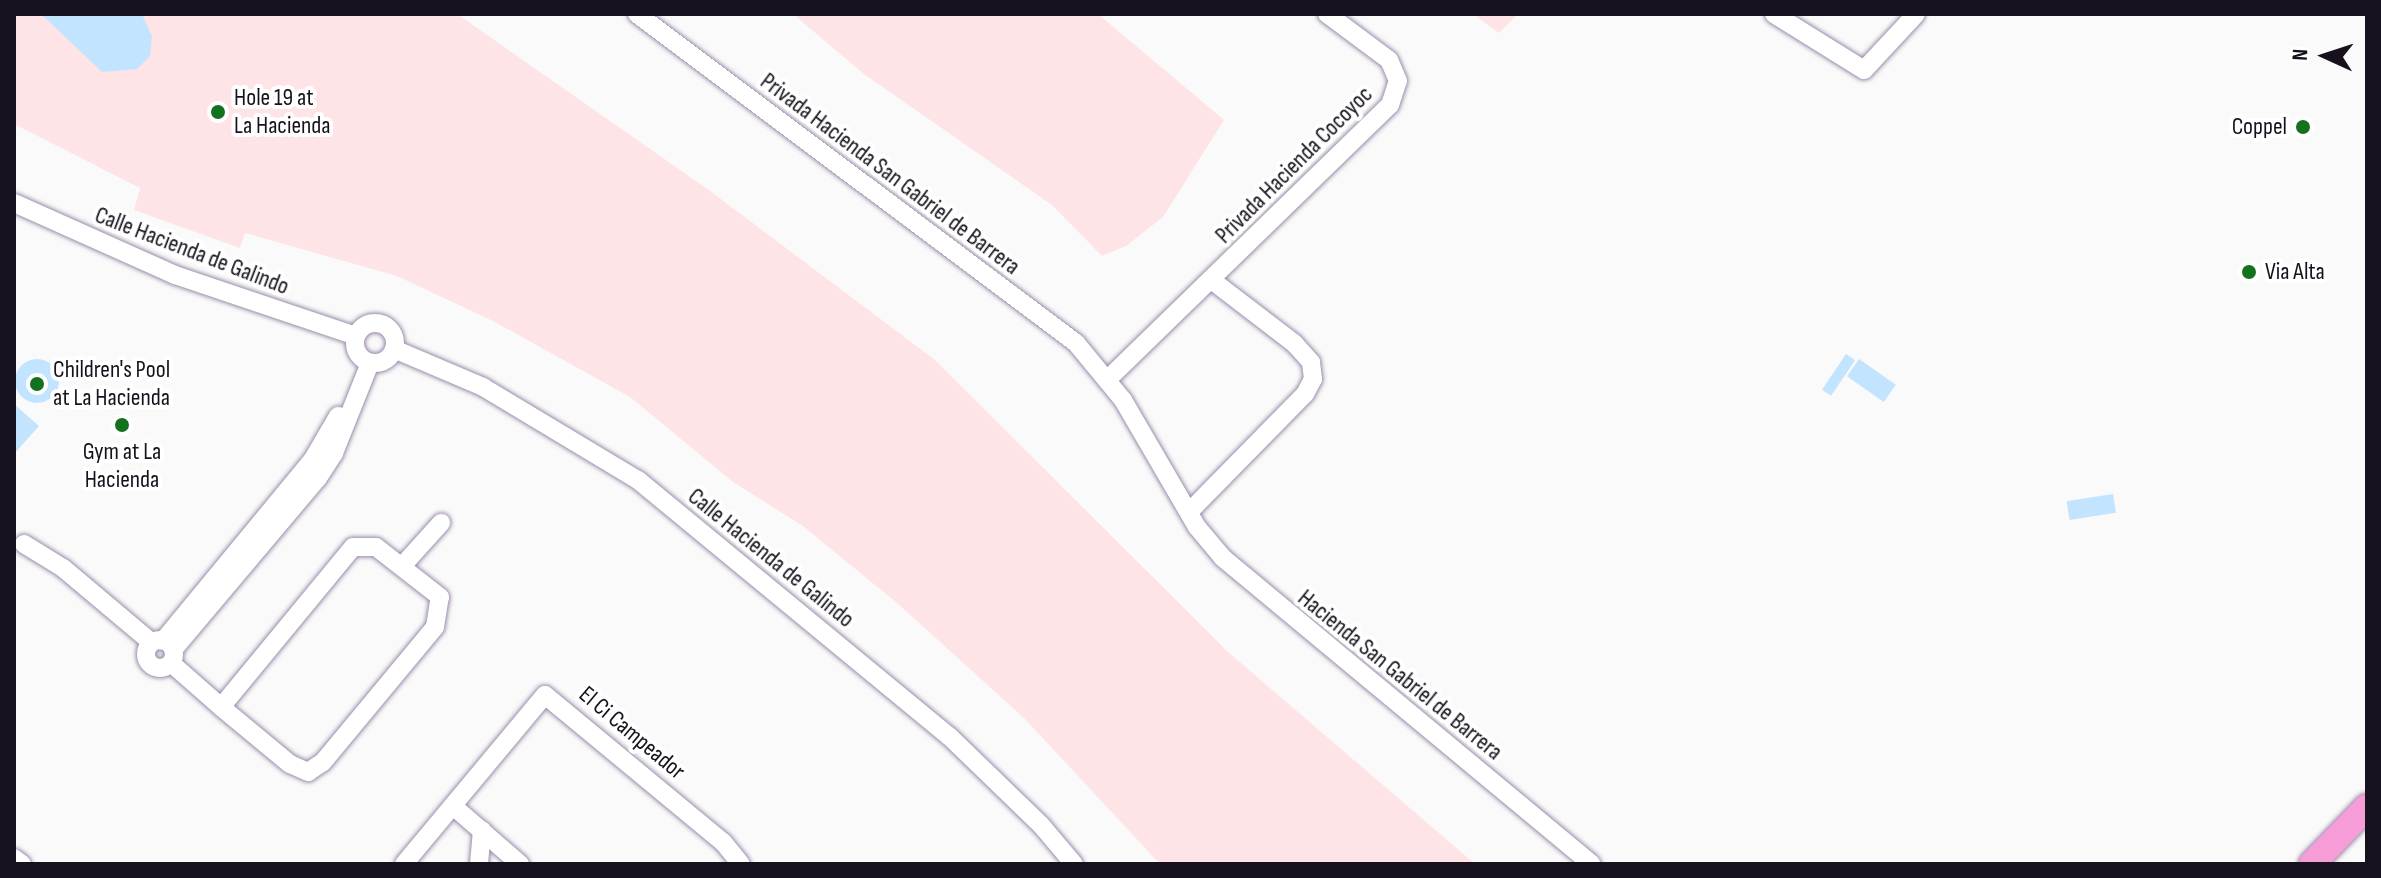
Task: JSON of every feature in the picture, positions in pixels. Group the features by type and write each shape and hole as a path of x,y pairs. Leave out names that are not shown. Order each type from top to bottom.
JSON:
{"highway":[{"path":"2312,864 2367,807"}],"street":[{"name":"Privada Hacienda San Gabriel de Barrera","path":"637,14 1076,343 1108,379 1189,512"},
{"name":"Privada Hacienda Cocoyoc","path":"1108,379 1381,116 1396,94 1396,70 1381,50 1327,14"},
{"path":"1782,16 1864,70 1916,14"},
{"name":"Calle Hacienda de Galindo","path":"14,203 175,275 356,336"},
{"path":"1189,512 1305,394 1313,379 1311,362 1303,352 1213,281"},
{"path":"161,650 238,557 324,443 365,360 356,336 364,326 381,324 391,331 394,349 382,362 365,360"},
{"name":"Calle Hacienda de Galindo","path":"394,349 483,387 638,480 949,736 1041,825 1074,864"},
{"name":"Hacienda San Gabriel de Barrera","path":"1189,512 1223,558 1283,611 1592,864"},
{"path":"403,565 441,523"},
{"path":"24,544 49,561 62,581 161,650 221,707 290,764 308,772 315,770 438,619 441,603 436,591 376,547 353,547 221,707"},
{"name":"El Ci Campeador","path":"404,864 545,695 741,863"},
{"path":"453,806 520,864"},
{"path":"479,864 482,830"},
{"path":"14,858 22,864"}],"shaded area":[{"path":"14,14 457,14 706,188 935,360 1228,652 1475,864 1160,864 1024,718 897,603 803,526 733,482 630,397 493,321 397,276 245,233 240,248 134,210 140,188 14,124"},
{"path":"793,14 1098,14 1224,120 1163,217 1126,246 1102,256 1052,205 864,74"},
{"path":"1473,14 1518,14 1499,33"}],"water":[{"path":"41,14 142,14 152,36 150,56 137,69 102,72"},
{"path":"1846,354 1855,360 1831,396 1822,390"},
{"name":"Children's Pool at La Hacienda","path":"37,359 52,366 59,381 52,396 37,403 22,396 15,381 22,366"},
{"path":"1859,359 1896,385 1884,402 1847,376"},
{"path":"14,404 39,426 14,454"},
{"path":"2113,494 2116,513 2070,520 2067,501"}],"place":[{"name":"Hole 19 at La Hacienda","path":"218,112"},
{"name":"Coppel","path":"2303,127"},
{"name":"Via Alta","path":"2249,272"},
{"name":"Children's Pool at La Hacienda","path":"37,384"},
{"name":"Gym at La Hacienda","path":"122,425"}]}
